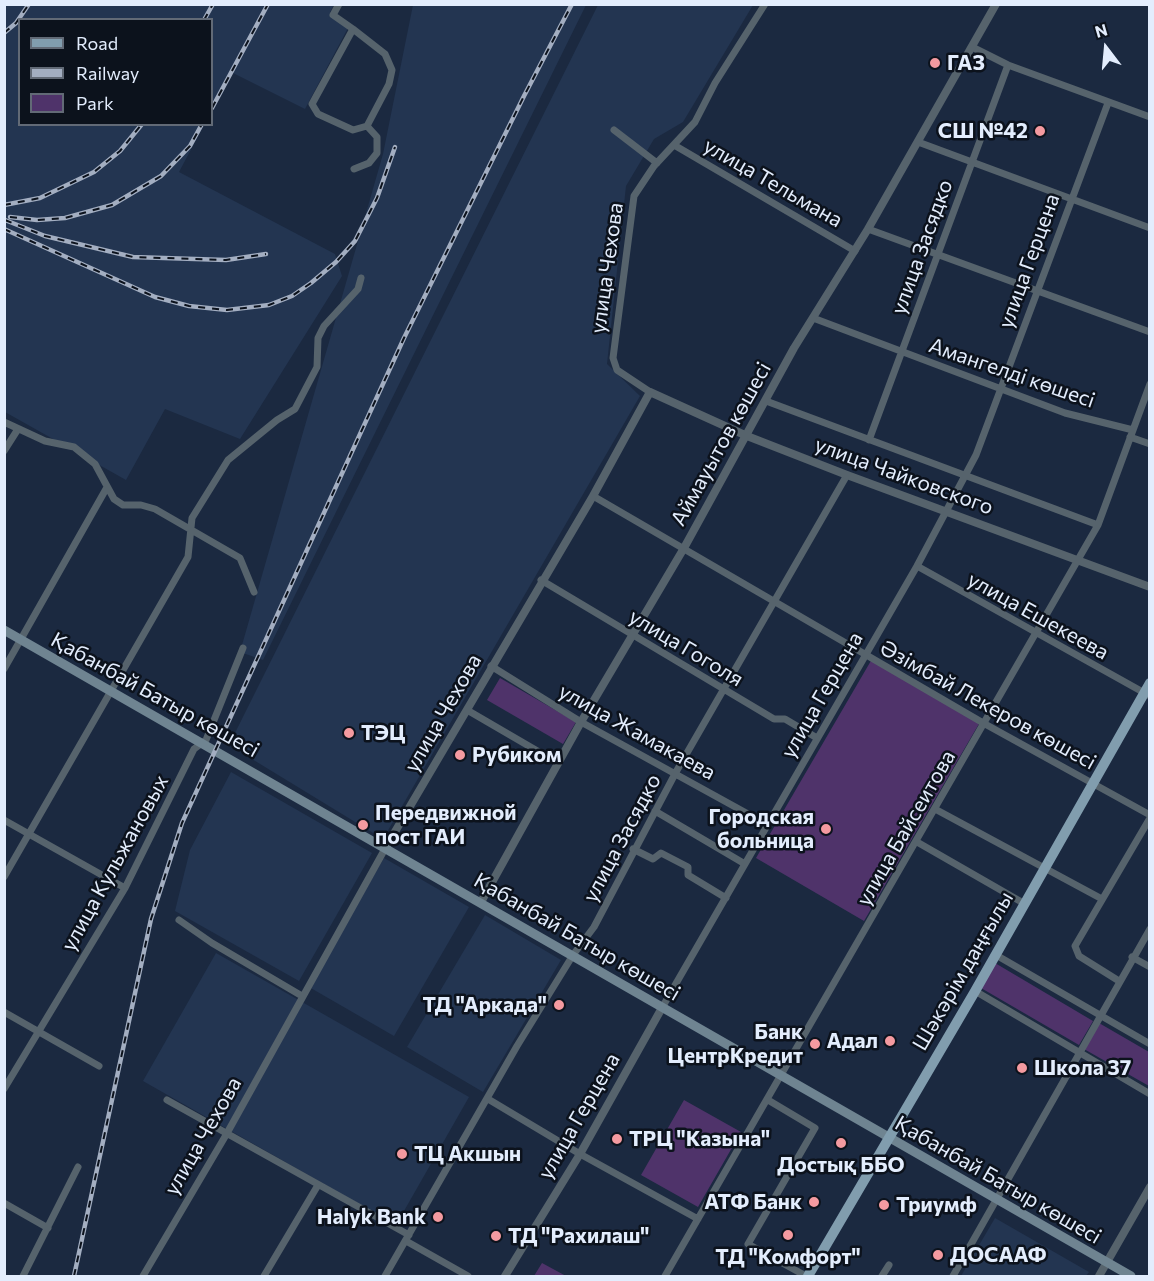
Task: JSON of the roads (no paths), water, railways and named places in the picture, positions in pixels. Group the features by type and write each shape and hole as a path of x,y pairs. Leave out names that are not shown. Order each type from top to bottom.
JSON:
{"main road":[{"name":"Қабанбай Батыр көшесі","path":"4,630 1131,1276"},
{"name":"Шәкәрім даңғылы","path":"807,1276 975,992 1093,782 1148,691"}],"street":[{"path":"339,4 333,15 353,29 385,54 392,70 389,84 367,126 353,130 318,114 312,104 353,29"},
{"name":"улица Чехова","path":"142,1276 226,1135 386,847 593,495 650,392 617,370 613,358 634,196 639,184 694,122 715,83 765,4"},
{"name":"Аймауытов көшесі","path":"481,902 581,722 684,548 813,318 868,229 996,4"},
{"path":"972,47 1008,65 1149,117"},
{"name":"улица Засядко","path":"869,440 1008,65"},
{"name":"улица Герцена","path":"505,1276 580,1154 947,512 976,455 1108,103"},
{"path":"354,169 369,163 377,153 377,137 367,126"},
{"path":"614,130 657,163"},
{"path":"918,142 1149,228"},
{"name":"улица Тельмана","path":"674,145 855,251"},
{"name":"улица Тельмана","path":"868,229 1149,333"},
{"path":"4,877 188,557 192,518 228,460 277,420 295,409 317,367 318,338 321,332 358,289 361,278"},
{"name":"Амангелді көшесі","path":"813,318 1065,413 1131,433 1149,444"},
{"name":"улица Байсеитова","path":"665,1276 783,1076 1098,525 1149,384"},
{"name":"улица Чайковского","path":"650,392 747,436 1149,587"},
{"path":"766,401 1098,525"},
{"path":"4,422 45,441 74,447 94,464 106,489 114,499 123,505 141,505 155,510 240,558 254,592"},
{"path":"4,451 18,429"},
{"name":"улица Засядко","path":"386,1276 573,955 594,927 633,849 676,772 847,475"},
{"path":"4,669 106,489"},
{"name":"Әзімбай Лекеров көшесі","path":"593,495 865,656 1093,782 1149,817"},
{"name":"улица Ешекеева","path":"916,566 1037,635 1148,691"},
{"name":"улица Гоголя","path":"541,580 774,719 785,719 817,738"},
{"name":"улица Кульжановых","path":"4,1089 125,888 194,748 203,743 243,648"},
{"name":"улица Жамакаева","path":"491,666 581,722 676,772 768,825"},
{"path":"467,710 558,763"},
{"path":"935,809 1101,898"},
{"path":"655,811 745,864"},
{"path":"1119,981 1076,951 1075,946 1149,817"},
{"path":"4,820 125,888"},
{"path":"917,842 1024,904"},
{"path":"633,849 652,859 661,853 688,867 688,875 726,898"},
{"path":"179,920 212,943 302,996"},
{"path":"953,1276 1149,929"},
{"path":"996,955 1149,1044"},
{"path":"1132,957 1149,967"},
{"path":"975,992 1149,1094"},
{"path":"4,1012 99,1066"},
{"path":"167,1100 318,1185 468,1276"},
{"path":"488,1100 580,1154 698,1218"},
{"path":"768,1100 815,1128 748,1244 807,1276"},
{"path":"23,1276 78,1167"},
{"path":"264,1276 318,1185"},
{"path":"1099,1276 1149,1187"},
{"path":"4,1203 48,1228"},
{"path":"882,1276 889,1265"}],"railway":[{"path":"19,18 29,4"},
{"path":"205,18 213,4"},
{"path":"213,106 268,4"},
{"path":"74,1276 151,919 182,823 404,338 572,4"},
{"path":"4,33 18,20"},
{"path":"4,205 40,198 94,172 120,151 140,126"},
{"path":"10,217 37,220 65,218 112,205 161,176 190,146 201,126"},
{"path":"4,229 155,297 189,306 227,310 269,305 292,296 311,283 336,262 355,241 377,198 395,147"},
{"path":"5,220 45,236 133,257 226,260 266,254"}],"place":[{"name":"ГАЗ","path":"935,63"},
{"name":"СШ №42","path":"1040,131"},
{"name":"ТЭЦ","path":"349,733"},
{"name":"Рубиком","path":"460,755"},
{"name":"Передвижной пост ГАИ","path":"363,825"},
{"name":"Городская больница","path":"826,829"},
{"name":"ТД \"Аркада\"","path":"559,1005"},
{"name":"Адал","path":"890,1041"},
{"name":"Банк ЦентрКредит","path":"815,1044"},
{"name":"Школа 37","path":"1022,1068"},
{"name":"ТРЦ \"Казына\"","path":"617,1139"},
{"name":"Достық ББО","path":"841,1143"},
{"name":"ТЦ Акшын","path":"402,1154"},
{"name":"АТФ Банк","path":"814,1202"},
{"name":"Триумф","path":"884,1205"},
{"name":"Halyk Bank","path":"438,1217"},
{"name":"ТД \"Комфорт\"","path":"788,1235"},
{"name":"ТД \"Рахилаш\"","path":"496,1236"},
{"name":"ДОСААФ","path":"938,1255"}]}
